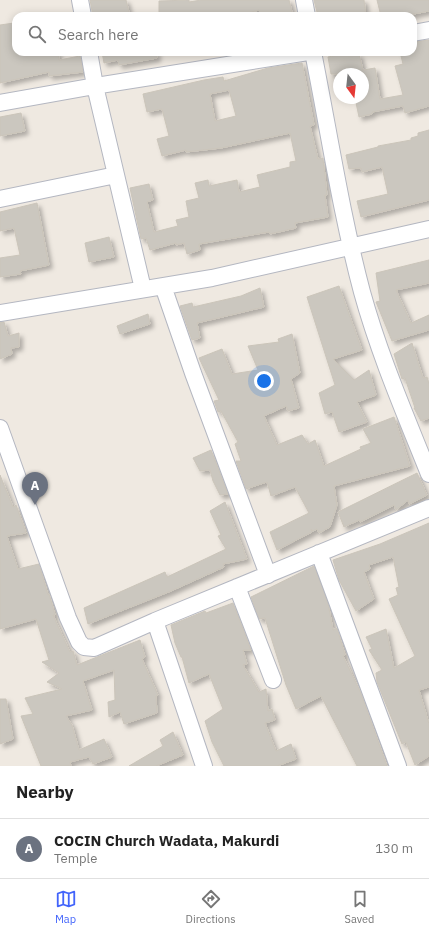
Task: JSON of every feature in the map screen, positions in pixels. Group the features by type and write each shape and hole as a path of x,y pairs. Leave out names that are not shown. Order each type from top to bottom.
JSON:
{"street":[{"path":"80,0 82,12"},
{"path":"304,0 306,12"},
{"path":"417,32 429,30"},
{"path":"90,56 95,86 143,289"},
{"path":"0,103 95,86 283,56"},
{"path":"314,56 351,246 362,293 383,358 429,474"},
{"path":"0,199 116,175"},
{"path":"0,313 212,278 429,229"},
{"path":"163,286 192,373 268,575"},
{"path":"0,428 68,618 79,642 84,648 94,648 155,621 429,508"},
{"path":"319,553 398,766"},
{"path":"237,587 273,680"},
{"path":"155,621 204,766"}],"building":[{"path":"90,0 126,0 129,12 92,12"},
{"path":"189,0 189,2 201,0 289,0 292,12 260,12 259,10 252,12 159,12 159,1"},
{"path":"314,0 364,0 366,12 317,12"},
{"path":"377,0 429,0 429,11 417,13 417,12 380,12"},
{"path":"12,23 12,56 58,56 59,60 80,56 83,72 49,76 49,72 0,83 0,25"},
{"path":"429,40 429,106 405,113 403,106 372,112 372,114 359,117 356,104 369,104 369,69 375,68 380,99 403,95 395,66 403,64 401,56 417,56 417,42"},
{"path":"103,56 157,56 157,58 119,65 118,60 104,63"},
{"path":"360,56 362,68 333,68 333,74 331,74 328,57"},
{"path":"302,63 314,125 310,126 318,159 323,158 328,217 295,223 296,228 270,234 269,232 199,244 200,250 187,254 184,243 176,245 176,243 150,250 146,238 141,239 130,188 149,184 153,200 147,202 154,232 178,226 176,220 189,217 186,201 199,198 195,183 208,180 209,186 237,180 239,192 260,187 257,175 290,167 290,162 296,161 290,133 221,148 186,152 186,150 162,156 157,139 169,136 162,109 147,112 143,94 204,80 223,77 224,81 268,68","holes":["229,90 236,116 215,121 210,94"]},
{"path":"21,113 25,131 0,136 0,117"},
{"path":"429,130 429,200 361,217 357,201 388,194 382,167 362,172 361,168 349,169 346,155 378,146 411,140 411,138 418,136 418,133"},
{"path":"37,203 49,265 20,271 21,274 0,277 0,258 20,255 14,228 0,231 0,212"},
{"path":"109,237 114,257 89,262 85,243"},
{"path":"429,260 429,283 396,290 411,323 429,315 429,330 392,341 376,302 380,301 376,273"},
{"path":"339,286 362,350 333,359 354,380 369,370 376,395 357,402 367,422 339,432 332,412 325,414 319,393 335,385 307,297"},
{"path":"260,288 264,307 197,323 200,338 192,340 180,306 192,303 193,307 241,296"},
{"path":"148,314 150,324 120,334 117,326"},
{"path":"0,322 4,322 8,336 19,333 19,347 11,348 12,354 0,359"},
{"path":"292,334 300,373 291,379 299,408 288,411 286,406 264,416 277,445 302,435 308,444 315,440 324,466 361,449 360,447 371,443 363,429 394,417 410,466 334,486 337,505 330,527 319,533 317,529 313,531 311,529 312,532 277,550 270,532 309,513 295,487 271,496 267,482 246,489 236,461 241,461 235,444 238,442 221,411 218,412 214,401 219,400 199,358 222,349 232,374 258,370 248,346 279,342 278,339"},
{"path":"412,343 423,378 427,377 429,384 429,418 421,421 414,408 405,378 402,379 394,354"},
{"path":"211,450 228,494 220,495 213,481 210,470 200,471 193,458"},
{"path":"417,473 427,495 409,504 408,500 396,510 394,505 360,522 359,520 344,527 338,512"},
{"path":"0,475 13,507 16,505 26,533 7,536 18,569 39,564 55,615 53,615 70,652 73,651 77,665 140,640 145,657 142,659 158,695 156,696 157,713 124,724 120,712 109,717 108,702 115,700 114,670 83,681 92,710 66,716 72,725 79,750 104,739 112,757 93,764 89,757 70,762 71,766 41,766 21,716 33,714 25,698 62,689 47,682 59,673 42,662 49,660 36,619 0,629"},
{"path":"225,502 247,559 223,564 224,567 171,591 88,624 84,608 165,572 167,577 226,549 218,536 221,535 210,511"},
{"path":"429,523 429,687 419,690 429,724 429,756 415,765 406,742 402,744 377,682 376,673 382,670 369,650 372,649 366,637 386,629 394,668 415,656 389,599 398,595 396,588 399,587 393,557 369,565 370,569 364,572 374,599 356,611 339,580 333,560 380,544"},
{"path":"314,566 328,603 333,630 337,628 345,655 343,656 360,691 387,766 357,766 321,696 296,709 286,685 265,618 259,619 251,597"},
{"path":"233,603 251,650 243,650 247,664 243,665 259,692 266,689 268,711 272,709 275,720 265,723 276,751 291,744 296,759 277,766 224,766 212,742 205,721 223,709 209,674 189,683 182,657 175,643 171,625 205,611 206,613"},
{"path":"0,699 6,699 13,739 0,744"},
{"path":"173,732 183,755 156,766 129,766 163,746 160,740"}],"place":[{"name":"COCIN Church Wadata, Makurdi","path":"35,505"}]}
